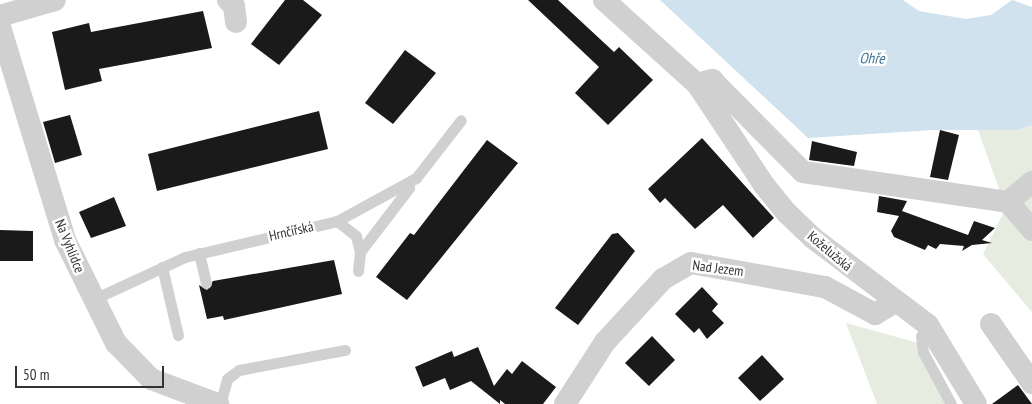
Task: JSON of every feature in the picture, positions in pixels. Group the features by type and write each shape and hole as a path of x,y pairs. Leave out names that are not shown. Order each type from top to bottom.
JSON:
{"street":[{"path":"0,16 55,0"},
{"path":"228,0 234,6 236,22"},
{"name":"Koželužská","path":"604,0 697,84 764,185 787,212 813,238 895,302 928,325 976,404"},
{"name":"Na Vyhlídce","path":"0,27 65,240 116,343 151,379 219,404"},
{"path":"697,84 712,80 803,172 1008,202 1032,230"},
{"path":"1008,202 1032,182"},
{"name":"Nad Jezem","path":"565,404 606,342 663,279 691,263 825,287 876,314 895,302"},
{"path":"991,324 1032,383"}],"lane":[{"name":"Hrnčířská","path":"94,299 199,253 337,220 416,178 461,120"},
{"path":"360,252 416,178"},
{"path":"337,220 356,236 360,252 358,271"},
{"path":"199,253 206,283"},
{"path":"162,268 178,335"},
{"path":"928,325 921,336 923,352 950,404"},
{"path":"219,404 227,379 239,370 345,350"}],"shaded area":[{"path":"1032,125 1032,312 983,254 1006,208 978,130 1017,130"},
{"path":"846,323 922,344 957,404 877,404"}],"water":[{"name":"Ohře","path":"660,0 903,0 919,11 966,19 991,15 1012,0 1032,7 1032,125 1017,130 933,130 808,138"}],"building":[{"path":"285,0 303,0 322,15 279,65 251,44"},
{"path":"528,0 558,0 614,52 619,47 653,80 608,125 575,93 599,67"},
{"path":"203,11 212,48 99,69 102,81 65,90 52,32 89,23 91,32"},
{"path":"405,50 436,73 393,124 365,103"},
{"path":"319,111 328,149 157,191 148,154"},
{"path":"70,115 82,155 55,163 43,122"},
{"path":"940,130 959,135 948,180 930,177"},
{"path":"702,138 774,218 753,238 723,205 695,229 665,198 660,203 648,189"},
{"path":"487,140 518,163 407,300 376,277 410,233 414,235"},
{"path":"812,141 857,152 854,166 809,160"},
{"path":"879,196 907,201 902,211 968,235 974,221 995,228 982,240 992,243 972,245 962,251 964,246 940,244 936,249 928,245 925,250 894,237 891,231 899,216 877,212"},
{"path":"114,197 126,226 91,238 79,212"},
{"path":"0,230 33,231 33,261 0,261"},
{"path":"618,233 635,251 578,325 555,308 612,234"},
{"path":"334,260 342,294 224,320 223,316 207,319 199,285 207,290 213,281"},
{"path":"702,287 718,304 712,311 724,323 707,339 699,328 694,333 675,314"},
{"path":"652,336 675,360 649,386 625,363"},
{"path":"478,347 494,386 507,369 512,374 522,361 556,387 543,404 505,404 500,400 500,404 471,381 450,390 445,378 423,387 415,367 452,351 454,357"},
{"path":"762,355 784,379 760,401 738,378"},
{"path":"1018,385 1032,404 992,404"}]}
